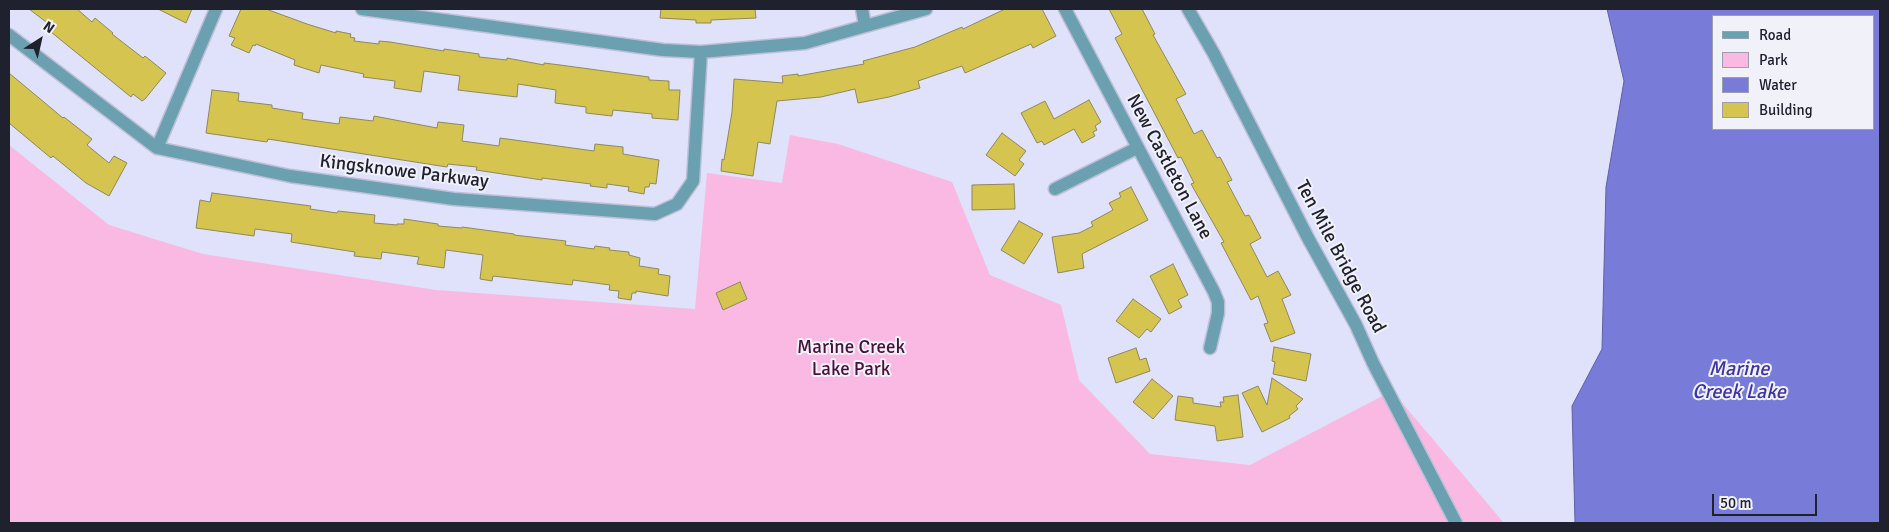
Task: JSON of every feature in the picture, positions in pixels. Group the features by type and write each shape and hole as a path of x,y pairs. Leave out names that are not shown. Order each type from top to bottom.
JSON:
{"street":[{"path":"157,148 216,9"},
{"path":"362,9 663,50 701,52 804,43 926,9"},
{"path":"862,9 865,26"},
{"name":"New Castleton Lane","path":"1065,9 1214,292 1218,302 1218,313 1210,348"},
{"name":"Ten Mile Bridge Road","path":"1188,9 1214,54 1308,238 1356,325 1373,363 1456,523"},
{"name":"Kingsknowe Parkway","path":"9,34 157,148 290,176 454,199 655,214 677,204 693,181 701,52"},
{"path":"1055,189 1137,148"}],"green space":[{"name":"Marine Creek Lake Park","path":"790,135 838,144 952,182 990,275 1061,305 1079,380 1150,454 1250,465 1392,391 1504,523 9,523 9,145 109,225 203,254 436,290 695,309 707,173 782,183"}],"water":[{"name":"Marine Creek Lake","path":"1607,9 1880,9 1880,523 1575,523 1572,406 1602,349 1606,187 1624,81"}],"building":[{"path":"29,9 77,9 92,22 95,18 112,34 166,73 145,99 142,101 133,94 131,97 51,32 54,28"},
{"path":"158,9 192,9 186,23"},
{"path":"241,9 266,9 336,33 336,31 351,34 350,37 355,38 354,41 379,44 379,41 390,42 444,51 444,49 479,54 479,57 507,60 507,58 544,65 544,63 649,77 649,80 669,81 669,90 680,90 678,120 652,118 652,114 613,110 612,116 586,113 586,107 555,103 556,90 518,84 517,97 458,90 460,76 424,71 421,92 394,88 395,81 363,77 364,74 321,65 319,73 294,65 295,60 256,44 255,46 253,45 249,53 231,45 235,38 229,36"},
{"path":"661,9 755,9 756,18 711,20 711,23 696,23 696,20 660,18"},
{"path":"1005,9 1042,9 1056,36 1033,48 1031,44 965,73 962,66 918,81 920,88 889,97 858,103 855,89 821,97 777,101 770,144 758,142 753,176 721,171 732,112 734,79 783,83 782,76 798,74 798,76 864,64 863,61 915,47 962,27 963,29"},
{"path":"1109,9 1142,9 1155,34 1153,35 1186,94 1176,99 1194,134 1202,130 1217,158 1220,157 1232,180 1227,182 1245,216 1249,215 1261,238 1250,244 1267,277 1278,271 1291,295 1282,299 1295,333 1271,342 1264,324 1268,323 1258,296 1251,300 1221,243 1224,242 1191,184 1194,183 1181,157 1178,158 1115,38 1122,34"},
{"path":"9,73 63,118 92,139 87,145 109,163 114,156 127,163 109,196 86,183 53,156 51,158 9,123"},
{"path":"212,90 239,93 238,101 272,105 272,108 303,113 302,119 339,124 340,117 373,121 374,116 437,128 438,122 464,125 462,141 499,146 500,138 594,151 595,144 623,147 623,154 659,160 656,184 650,183 649,187 645,187 644,194 628,191 629,187 607,184 607,188 590,186 591,184 542,178 542,180 476,170 477,167 448,164 447,167 268,139 267,142 206,133"},
{"path":"1089,100 1101,122 1095,126 1097,130 1093,132 1095,136 1082,143 1074,129 1044,145 1042,141 1037,143 1021,113 1045,101 1054,119"},
{"path":"1002,133 1026,151 1019,160 1024,164 1015,176 986,155"},
{"path":"1014,184 1015,209 972,210 972,185"},
{"path":"1131,187 1148,220 1082,254 1084,268 1058,273 1052,237 1079,233 1093,226 1091,222 1113,210 1109,203 1121,197 1119,193"},
{"path":"212,193 311,206 310,209 337,213 338,211 375,215 374,223 397,225 404,224 404,219 438,224 438,226 462,227 566,241 565,245 594,249 595,246 610,248 609,250 629,252 629,255 640,258 639,266 659,269 658,274 670,276 668,296 636,291 636,293 632,293 631,300 618,298 619,291 609,290 610,285 573,280 572,285 493,276 492,281 480,279 483,255 446,250 444,268 417,264 419,257 382,252 381,259 354,256 355,252 291,242 292,234 255,229 254,236 196,228 200,200 210,202"},
{"path":"1019,221 1043,234 1024,264 1001,250"},
{"path":"1173,264 1188,295 1178,300 1182,307 1169,314 1150,276"},
{"path":"740,282 747,299 723,310 716,293"},
{"path":"1133,299 1161,319 1151,332 1147,329 1139,338 1116,321"},
{"path":"1274,347 1311,354 1306,381 1273,374 1275,362 1272,361"},
{"path":"1136,348 1140,360 1146,358 1150,371 1116,383 1108,358"},
{"path":"1272,378 1303,399 1296,406 1298,409 1289,416 1290,418 1262,432 1242,393 1258,386 1267,405"},
{"path":"1152,379 1173,396 1153,419 1133,402"},
{"path":"1238,395 1243,437 1217,441 1215,426 1175,420 1178,396 1193,398 1193,403 1221,407 1220,402 1224,402 1223,397"}]}
